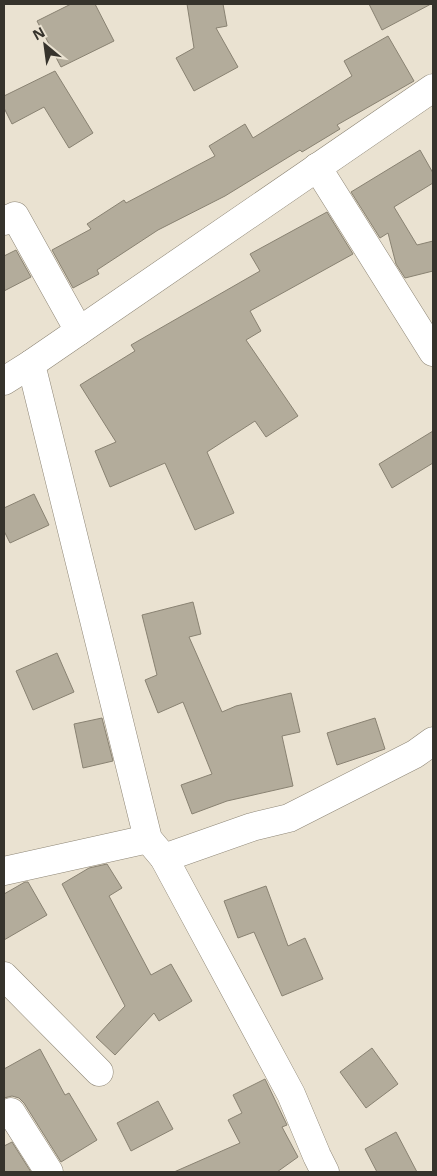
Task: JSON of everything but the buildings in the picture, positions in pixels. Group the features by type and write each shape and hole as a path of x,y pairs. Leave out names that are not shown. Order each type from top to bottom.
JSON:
{"street":[{"path":"4,381 433,88"},
{"path":"317,167 433,352"},
{"path":"4,221 16,216 78,331"},
{"path":"31,364 156,848 291,1094 316,1156 325,1172"},
{"path":"4,871 156,848 289,818 415,754 433,741"},
{"path":"4,976 99,1072"},
{"path":"4,1116 11,1112 49,1172"}]}
